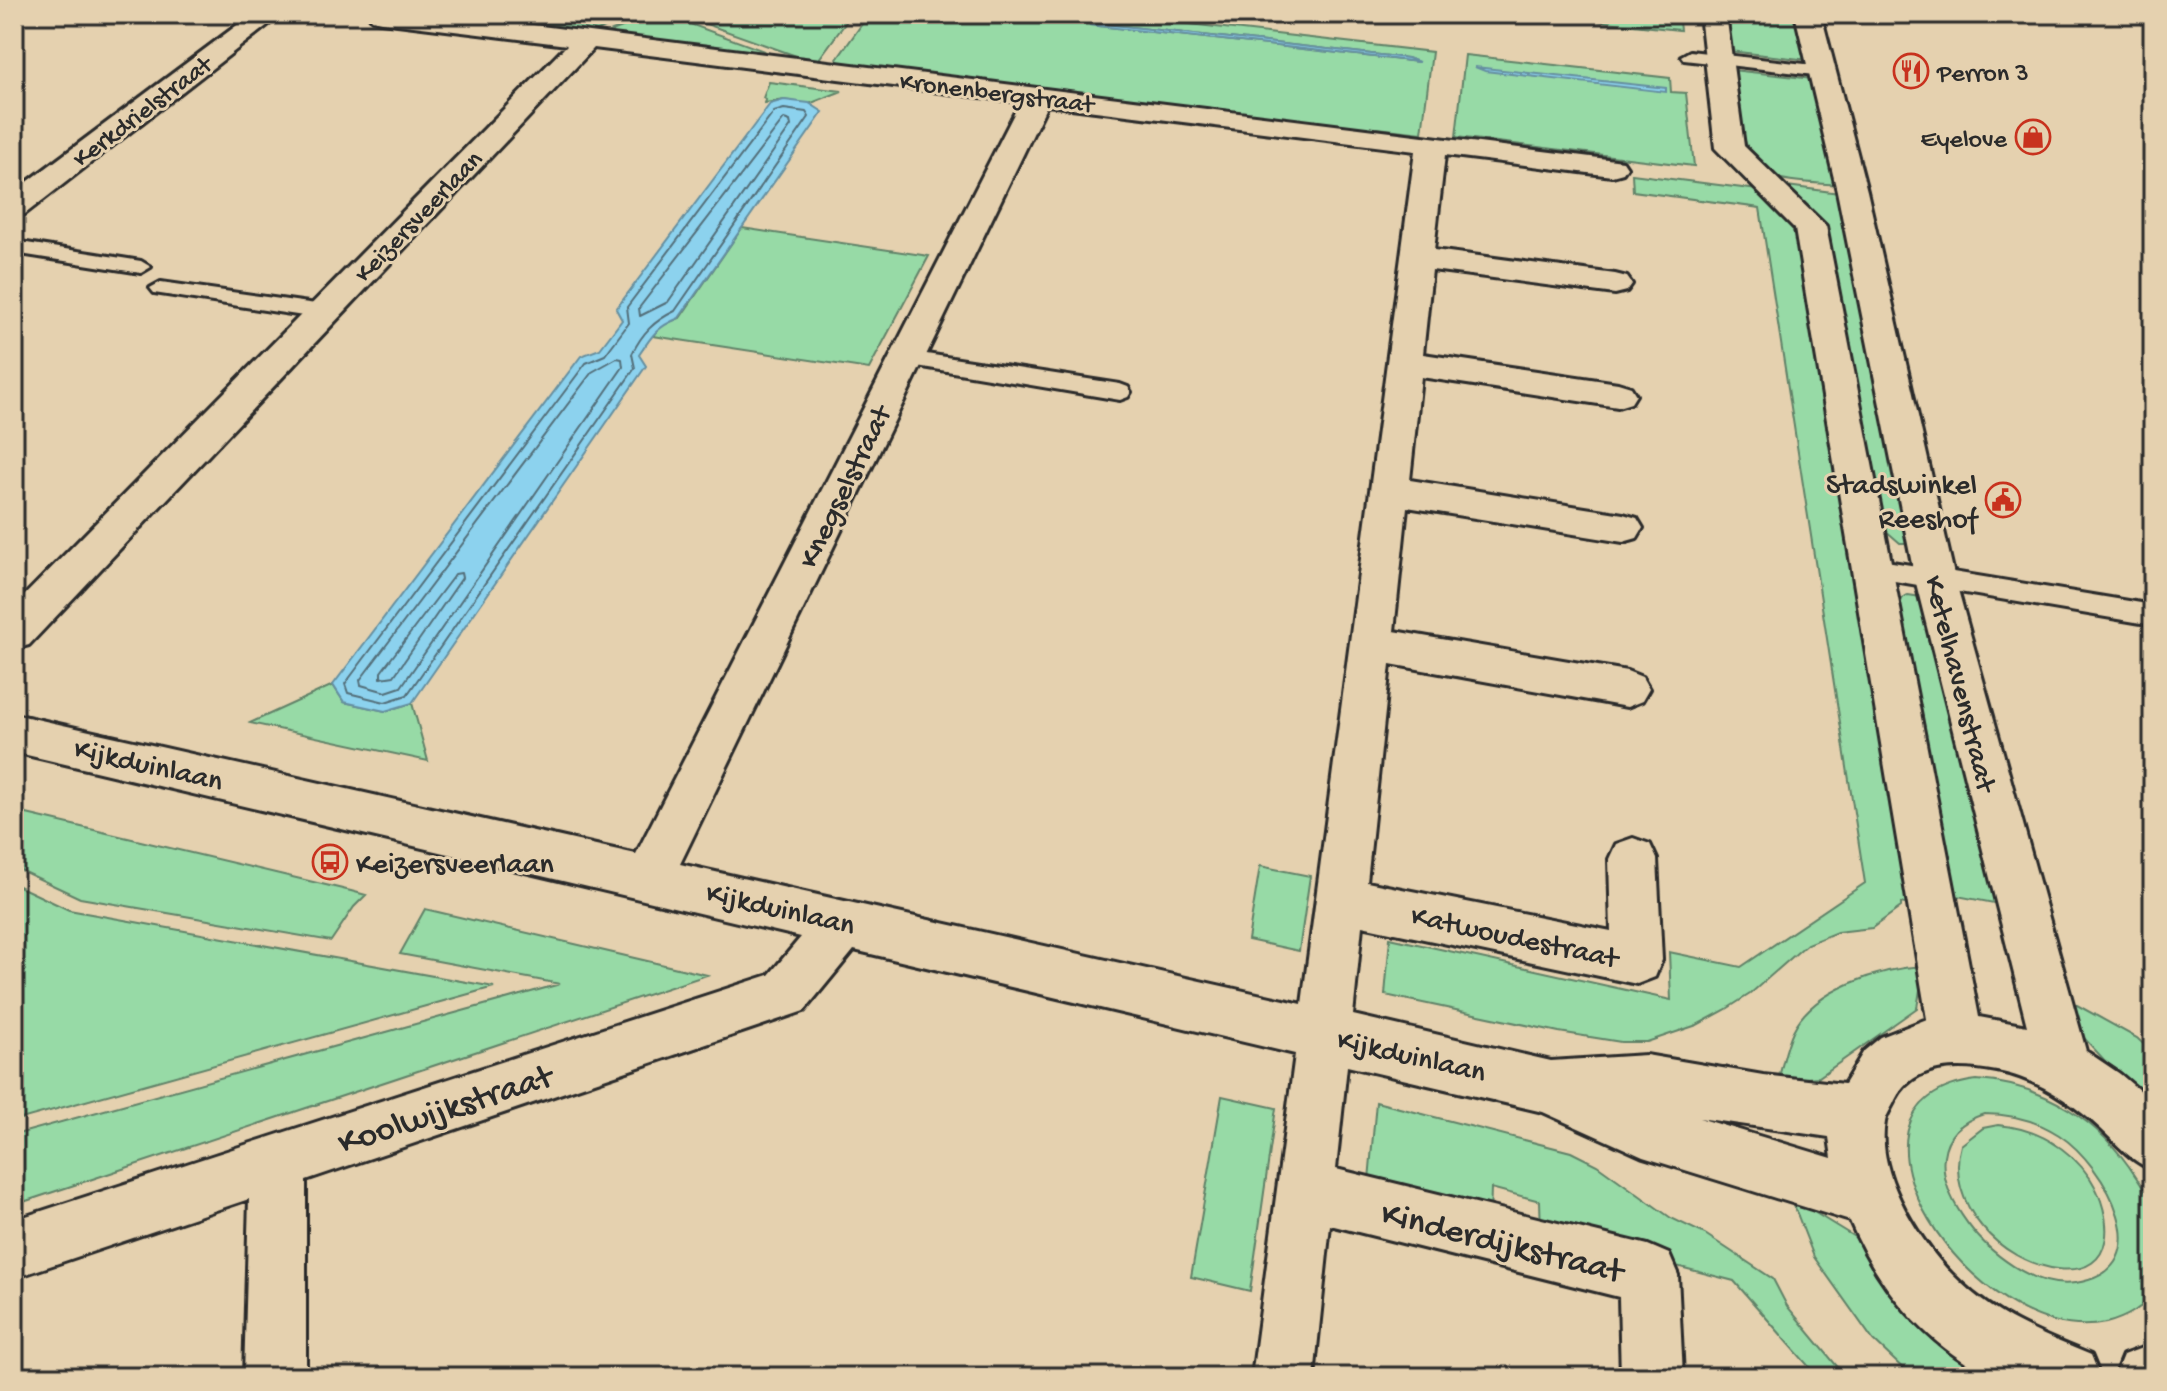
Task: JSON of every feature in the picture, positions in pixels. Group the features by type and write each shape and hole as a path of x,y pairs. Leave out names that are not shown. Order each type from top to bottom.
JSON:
{"street":[{"name":"Kerkdrielstraat","path":"14,207 269,14"},
{"name":"Kronenbergstraat","path":"381,14 521,22 587,40 1612,167"},
{"name":"Ketelhavenstraat","path":"1713,14 1704,58 1730,148 1810,226 1957,1040"},
{"name":"Ketelhavenstraat","path":"1808,14 1935,579 2064,1068"},
{"name":"Keizersveerlaan","path":"14,633 587,40"},
{"name":"Knegselstraat","path":"649,877 1037,96"},
{"path":"1283,1377 1431,145"},
{"path":"1418,258 1615,284"},
{"path":"1405,363 1618,395"},
{"path":"1390,490 1623,528"},
{"path":"1372,644 1627,689"},
{"name":"Kijkduinlaan","path":"14,733 1547,1086 1643,1129 1868,1198"},
{"name":"Katwoudestraat","path":"1341,899 1637,960 1633,859"},
{"name":"Koolwijkstraat","path":"14,1249 786,994 845,922"},
{"path":"2069,1377 2045,1371 1987,1342 1935,1300 1894,1250 1868,1198 1857,1145 1859,1113 1883,1069 1916,1048 1957,1040 2009,1046 2064,1068 2122,1109 2153,1142"},
{"name":"Kijkduinlaan","path":"1547,1086 1646,1082 1763,1102 1859,1113"},
{"path":"275,1377 278,1161"},
{"name":"Kinderdijkstraat","path":"1306,1190 1648,1275 1652,1377"},
{"path":"2145,1377 2153,1375"}],"lane":[{"path":"1704,58 1823,71"},
{"path":"14,247 141,267"},
{"path":"161,288 323,312"},
{"path":"907,358 1120,392"},
{"path":"1874,569 2153,615"}],"green space":[{"path":"534,14 641,14 587,35 520,27"},
{"path":"655,14 663,14 794,62 597,37"},
{"path":"678,14 852,14 816,63"},
{"path":"869,14 986,14 1052,22 1052,18 1021,14 1102,14 1432,52 1422,133 1378,128 1377,133 833,65","holes":["1096,23 1407,58 1418,62 1090,25"]},
{"path":"1532,14 1621,14 1665,19 1665,16 1646,14 1678,14 1680,30"},
{"path":"1724,14 1798,14 1809,60 1729,51"},
{"path":"1465,55 1670,78 1671,92 1686,93 1694,166 1456,137"},
{"path":"1732,70 1813,79 1838,185 1781,179 1763,169 1746,145"},
{"path":"769,82 842,91 809,104 784,100 765,103 763,98"},
{"path":"1632,174 1758,190 1797,229 1917,907 1901,903 1901,907 1872,928 1837,932 1807,944 1750,994 1725,1010 1697,1025 1647,1042 1621,1042 1559,1032 1385,995 1390,938 1671,1000 1669,952 1741,967 1865,883 1760,208 1633,191"},
{"path":"1787,186 1839,193 1913,543 1900,543 1885,530 1824,229 1815,214"},
{"path":"742,228 929,256 869,369 653,336 660,326 680,318"},
{"path":"1903,597 1921,597 1999,904 1957,896 1900,604"},
{"path":"333,685 344,702 385,711 412,703 428,761 250,723"},
{"path":"14,811 366,895 331,941 80,898 14,867"},
{"path":"1260,866 1310,876 1299,951 1248,940"},
{"path":"14,884 69,910 494,987 14,1121"},
{"path":"425,909 707,975 14,1205 14,1135 560,984 400,954"},
{"path":"1924,966 1917,1008 1819,1077 1778,1080 1793,1031 1816,1003 1869,976"},
{"path":"2066,999 2137,1038 2153,1053 2153,1113 2084,1038"},
{"path":"1977,1080 2001,1083 2025,1089 2068,1109 2106,1139 2138,1181 2153,1210 2154,1285 2141,1307 2106,1323 2056,1321 2007,1300 1963,1264 1929,1220 1909,1173 1908,1131 1929,1098","holes":["1984,1114 2041,1125 2077,1149 2094,1169 2118,1215 2122,1238 2117,1259 2102,1274 2075,1283 2045,1281 2014,1266 1985,1244 1962,1215 1947,1185 1944,1156 1955,1131"]},
{"path":"1222,1096 1276,1108 1250,1291 1191,1277"},
{"path":"1376,1102 1571,1152 1597,1165 1671,1218 1705,1234 1773,1279 1787,1306 1846,1377 1818,1377 1734,1281 1541,1231 1540,1201 1491,1188 1490,1219 1368,1191"},
{"path":"1998,1125 2025,1130 2050,1141 2072,1157 2090,1178 2098,1193 2106,1224 2106,1240 2101,1253 2092,1263 2078,1269 2058,1269 2016,1255 1982,1226 1969,1208 1961,1188 1958,1167 1961,1145 1983,1128"},
{"path":"1791,1198 1861,1241 1992,1377 1912,1377 1873,1340 1814,1257"}],"water":[{"path":"1096,23 1407,58 1419,62 1089,25"},
{"path":"1475,67 1666,88 1666,92 1485,71"},
{"path":"784,100 809,103 823,112 679,318 660,328 648,342 639,355 646,366 412,703 385,711 344,702 333,685 581,356 600,349 622,320 616,309 770,104"}],"place":[{"name":"Perron 3","path":"1911,71"},
{"name":"Eyelove","path":"2033,137"},
{"name":"Stadswinkel Reeshof","path":"2003,500"},
{"name":"Keizersveerlaan","path":"330,862"}]}
